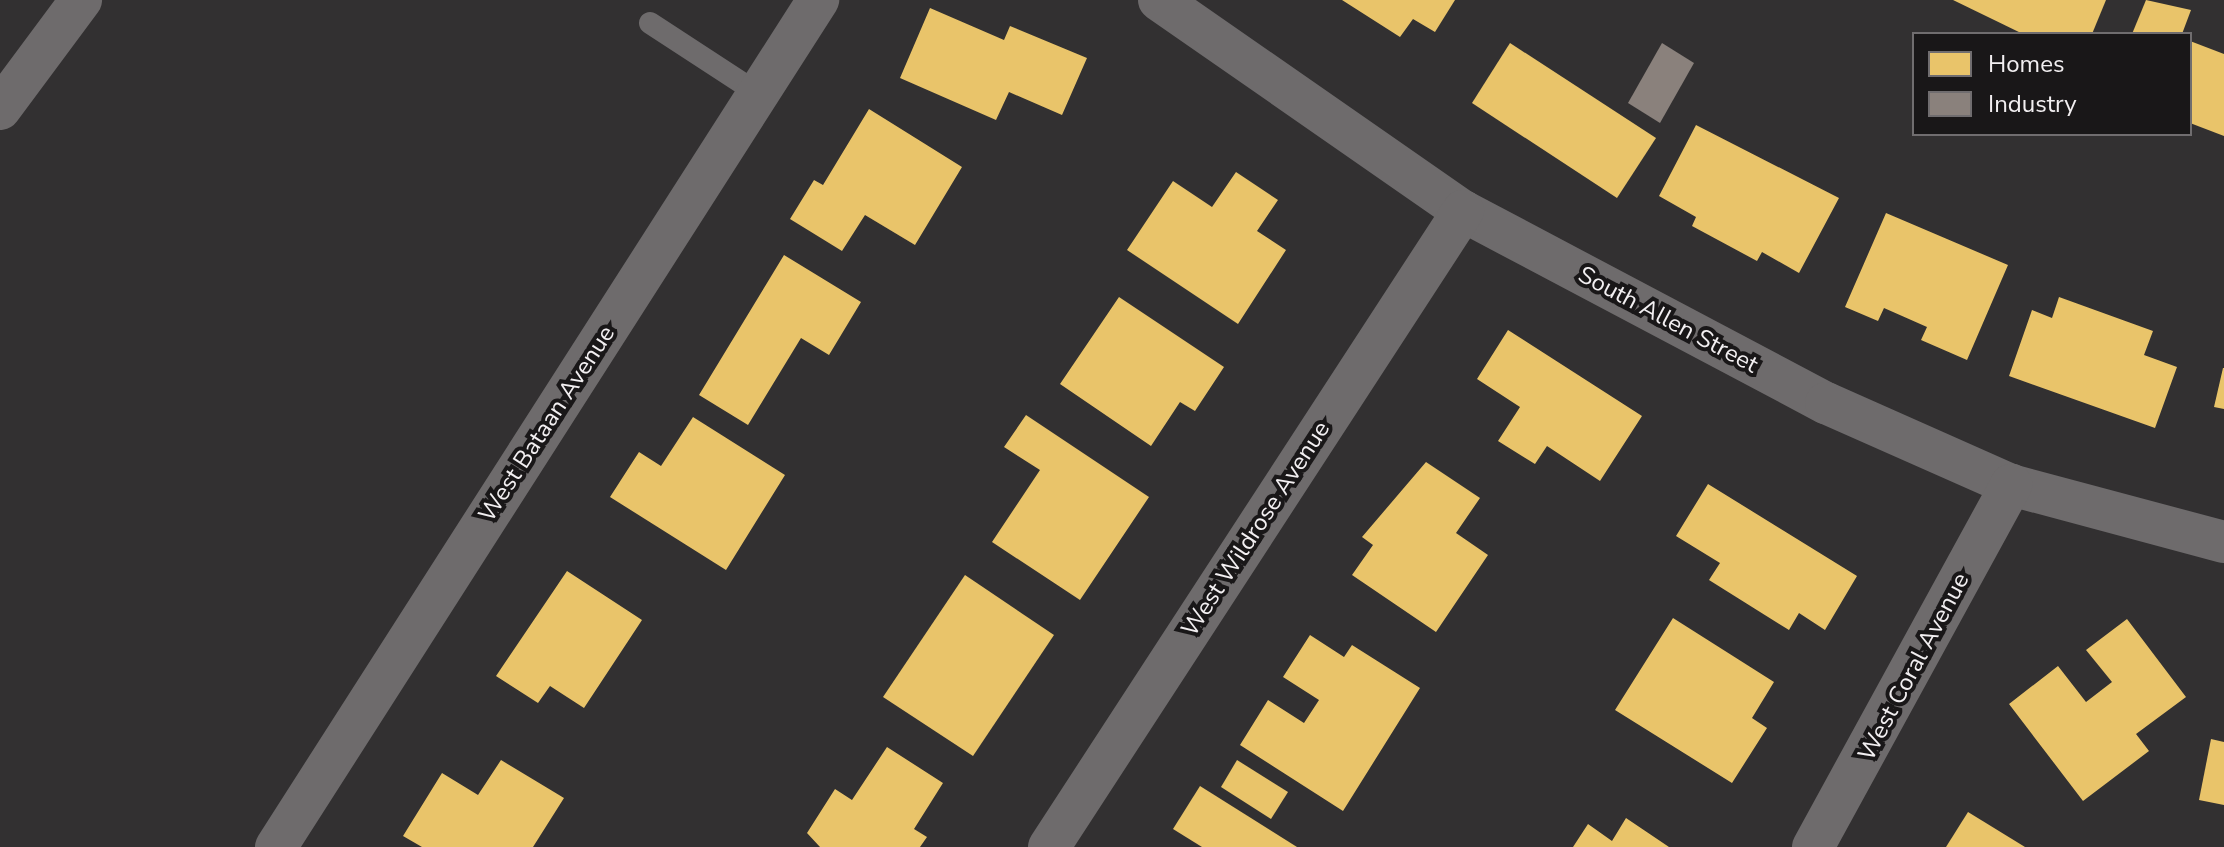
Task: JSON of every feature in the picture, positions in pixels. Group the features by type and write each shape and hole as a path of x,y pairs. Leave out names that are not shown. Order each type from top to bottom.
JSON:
{"street":[{"path":"0,109 81,0"},
{"name":"West Bataan Avenue","path":"276,847 818,0"},
{"name":"South Allen Street","path":"1159,0 1463,211 1826,403 2011,485 2224,542"},
{"name":"West Wildrose Avenue","path":"1049,847 1463,211"},
{"name":"West Coral Avenue","path":"1813,847 2011,485"}],"lane":[{"path":"650,23 759,94"}],"building: Homes":[{"path":"1342,0 1455,0 1435,32 1413,19 1400,37"},
{"path":"1953,0 2106,0 2093,32 2019,32"},
{"path":"2146,0 2191,10 2183,32 2133,32"},
{"path":"930,8 1004,40 1010,26 1087,58 1062,115 1009,92 996,120 900,78"},
{"path":"2192,42 2224,54 2224,136 2192,124"},
{"path":"1510,43 1656,138 1617,198 1472,103"},
{"path":"869,109 962,167 915,245 865,215 842,251 790,219 814,180 823,185"},
{"path":"1696,125 1839,198 1799,273 1762,252 1757,261 1692,226 1696,217 1659,196"},
{"path":"1236,172 1278,200 1257,231 1286,250 1238,324 1127,250 1173,181 1212,207"},
{"path":"1886,213 2008,265 1967,360 1921,340 1927,327 1884,308 1878,321 1845,307"},
{"path":"784,255 861,302 829,355 801,338 748,425 699,395"},
{"path":"1119,297 1224,367 1195,411 1180,402 1151,446 1060,384"},
{"path":"2059,297 2153,331 2144,355 2177,367 2155,428 2009,376 2032,310 2052,318"},
{"path":"1508,330 1642,416 1600,481 1547,446 1535,464 1498,441 1520,407 1477,379"},
{"path":"2224,368 2224,409 2214,407"},
{"path":"1026,415 1149,497 1080,600 992,542 1040,470 1004,447"},
{"path":"693,417 785,475 726,570 610,497 639,452 661,466"},
{"path":"1426,462 1480,498 1456,533 1488,555 1436,632 1352,575 1373,545 1362,537"},
{"path":"1708,484 1857,576 1825,630 1799,613 1789,630 1709,580 1720,563 1676,536"},
{"path":"567,571 642,620 584,708 550,686 538,703 496,676"},
{"path":"965,575 1054,635 973,756 883,697"},
{"path":"1673,618 1774,682 1752,718 1767,728 1732,783 1615,710"},
{"path":"2127,619 2186,697 2136,734 2149,751 2083,801 2009,704 2058,666 2086,702 2112,682 2086,650"},
{"path":"1310,635 1344,657 1352,645 1420,688 1343,811 1240,745 1268,700 1304,723 1319,700 1283,677"},
{"path":"2211,739 2224,742 2224,805 2199,800"},
{"path":"887,747 943,783 914,829 927,837 920,847 820,847 807,833 835,789 852,800"},
{"path":"501,760 564,798 533,847 422,847 403,836 442,773 478,795"},
{"path":"1237,760 1288,792 1271,819 1221,787"},
{"path":"1200,786 1297,847 1202,847 1173,829"},
{"path":"1968,812 2025,847 1946,847"},
{"path":"1626,818 1669,847 1573,847 1588,824 1612,841"}],"building: Industry":[{"path":"1662,43 1694,63 1660,123 1628,103"}]}
